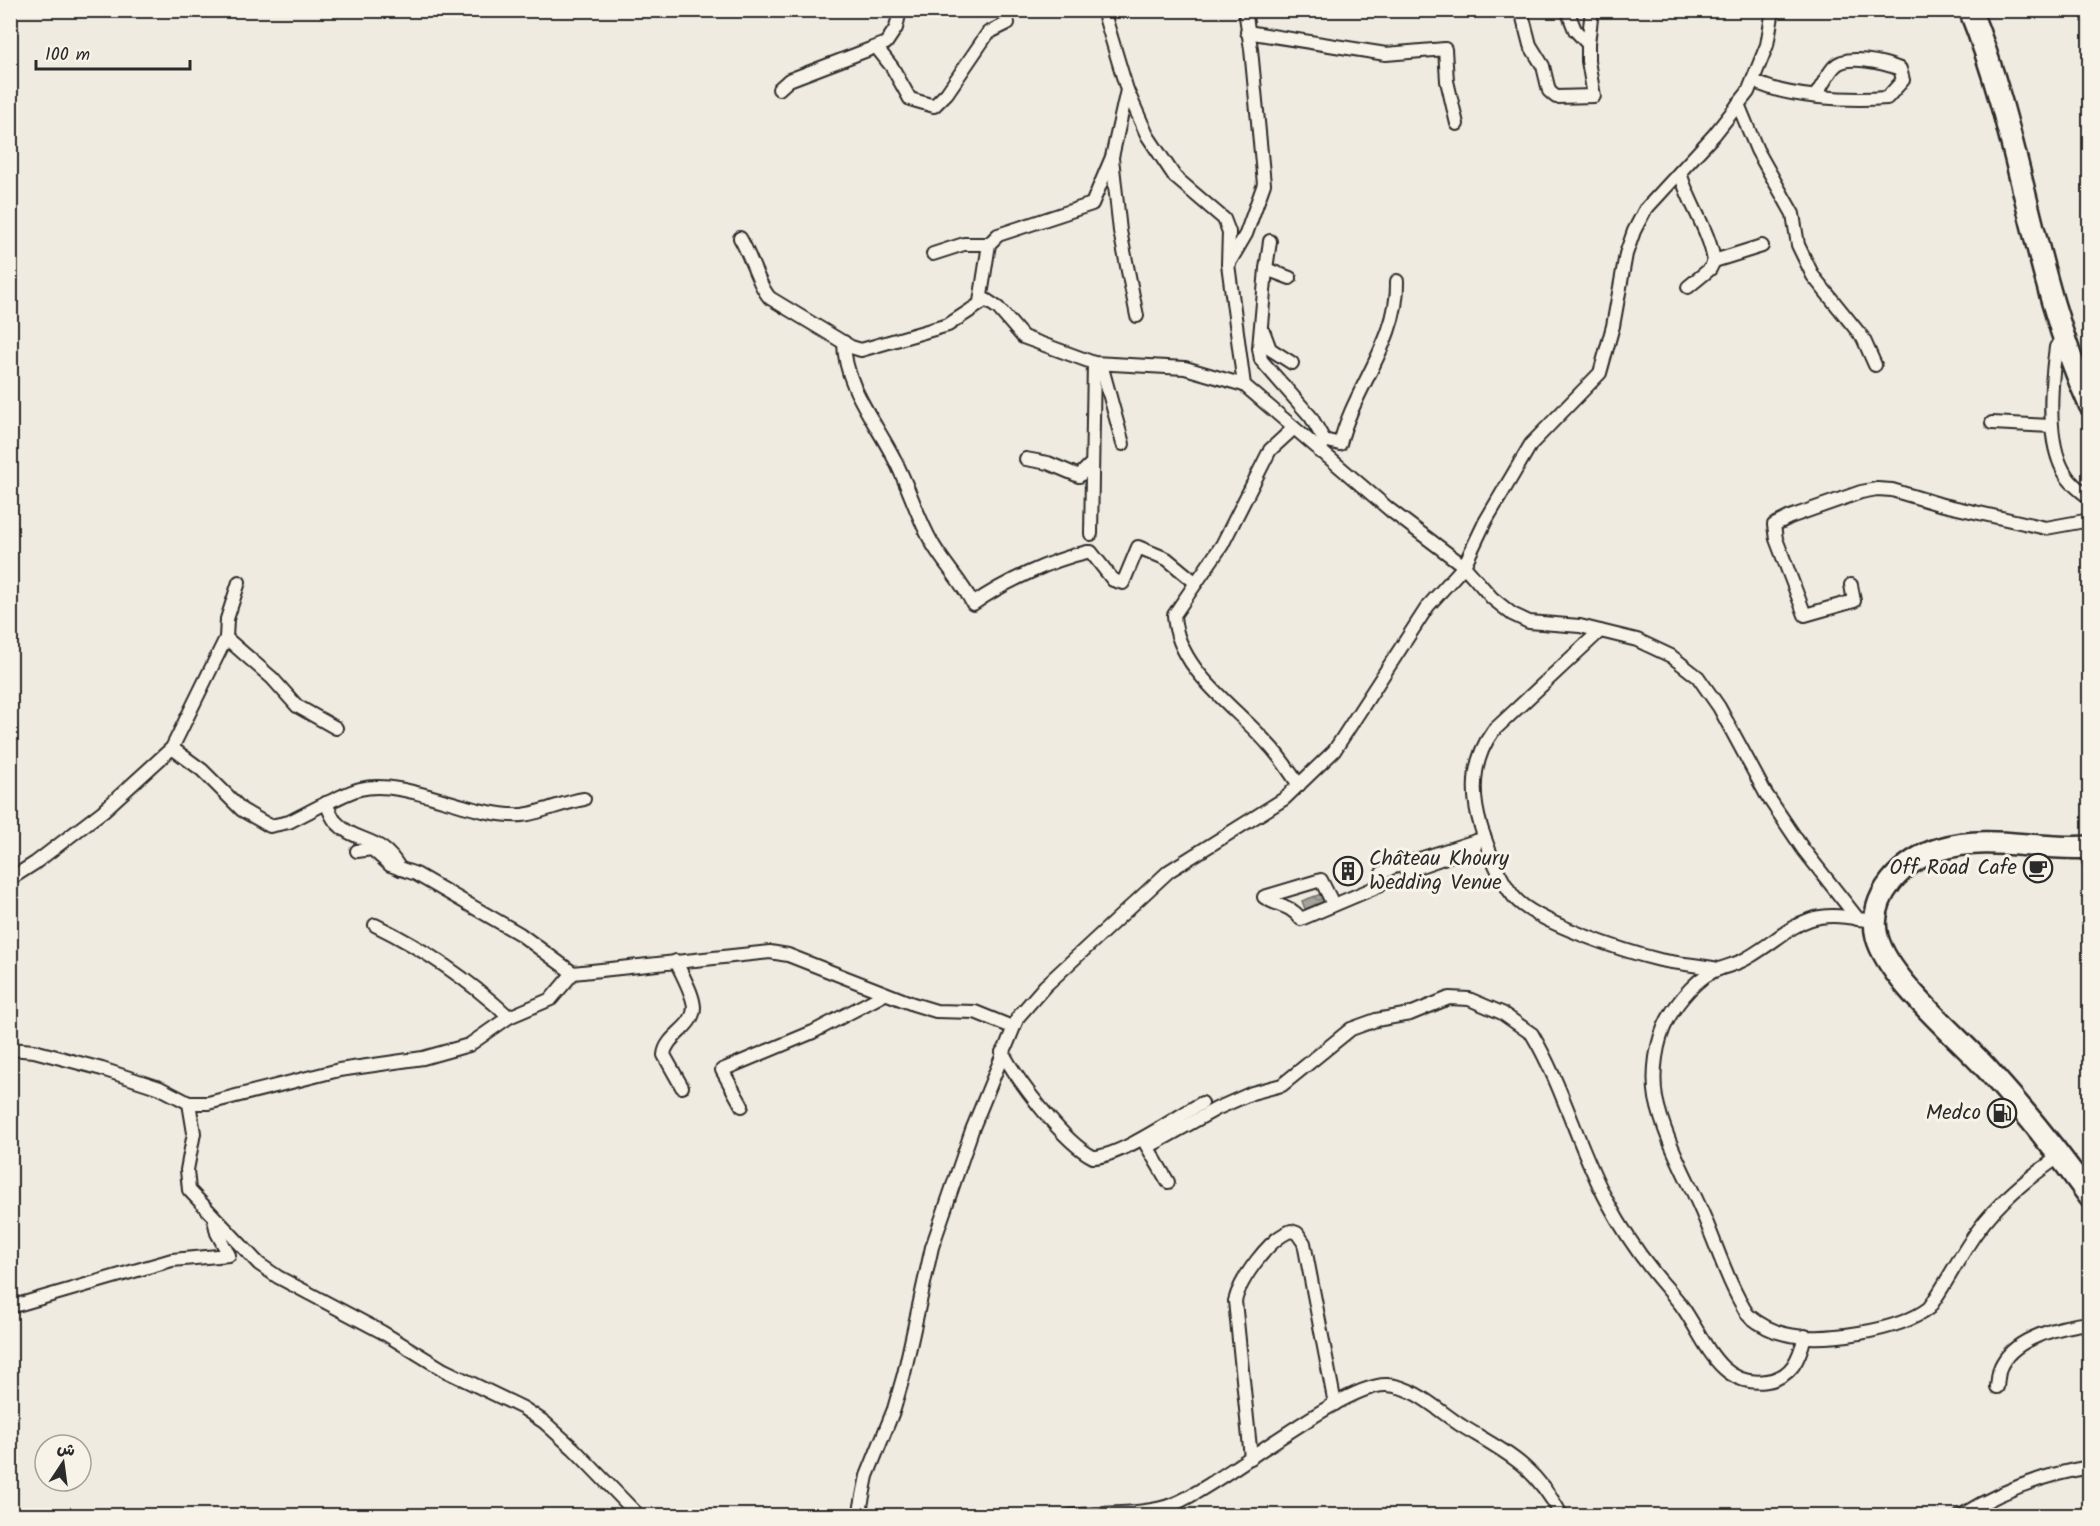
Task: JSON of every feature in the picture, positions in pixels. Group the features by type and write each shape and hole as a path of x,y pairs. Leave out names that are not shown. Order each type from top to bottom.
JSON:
{"highway":[{"path":"1970,10 2003,110 2064,340 2090,405"},
{"path":"2088,853 1990,841 1939,849 1911,863 1897,874 1867,920 1894,968 1985,1067 2060,1156 2090,1197"}],"street":[{"path":"778,89 789,80 886,43 896,28 900,10"},
{"path":"1103,10 1127,90 1147,135 1175,177 1224,219 1229,232 1228,264 1244,385"},
{"path":"1228,264 1246,234 1264,184 1245,10"},
{"path":"1521,10 1530,45 1543,66 1549,91 1556,97 1594,96 1588,61 1592,10"},
{"path":"1567,10 1575,30 1588,44"},
{"path":"859,1515 867,1476 894,1409 904,1374 932,1247 1012,1027 1045,986 1153,884 1169,871 1284,799 1334,751 1428,606 1464,566 1490,512 1531,444 1600,373 1613,326 1626,254 1645,210 1738,104 1754,81 1767,45 1773,10"},
{"path":"877,48 892,67 910,99 934,106 947,93 988,33 1008,23"},
{"path":"1247,32 1386,54 1445,49 1447,81 1457,124"},
{"path":"1754,81 1770,90 1815,96 1887,98 1903,80 1900,69 1891,65 1842,62 1834,67 1815,96"},
{"path":"980,302 989,244 998,235 1092,204 1112,157 1127,90"},
{"path":"1738,104 1757,150 1793,214 1798,245 1813,276 1863,338 1875,365"},
{"path":"1112,157 1121,240 1137,316"},
{"path":"1680,172 1685,193 1708,238 1714,261 1710,269 1688,287"},
{"path":"740,238 751,256 765,292 777,303 861,350 948,325 986,300 991,302 1023,337 1098,363 1185,368 1244,385 1294,429 1322,446 1390,510 1464,566 1492,598 1512,614 1529,622 1580,626 1655,648 1698,677 1719,707 1766,794 1803,849 1867,920"},
{"path":"1270,241 1260,332 1261,360 1311,417 1322,446"},
{"path":"933,254 964,244 989,244"},
{"path":"1714,261 1762,246"},
{"path":"1266,269 1290,278"},
{"path":"1322,446 1340,444 1346,419 1392,319 1398,295 1397,281"},
{"path":"1260,332 1264,333 1270,349 1292,363"},
{"path":"2064,340 2056,347 2051,426 2066,475 2090,498"},
{"path":"844,342 844,363 873,423 895,460 932,543 973,604 989,593 1041,568 1066,557 1087,552 1091,552 1113,580 1123,583 1138,548 1167,560 1196,583"},
{"path":"1098,363 1123,444"},
{"path":"1090,534 1090,465 1098,363"},
{"path":"1992,423 2051,426"},
{"path":"1294,429 1270,450 1236,522 1174,615 1181,646 1191,663 1269,744 1299,785"},
{"path":"1026,459 1048,463 1079,476 1090,465"},
{"path":"1851,585 1854,601 1804,615 1776,539 1774,525 1800,513 1877,489 1892,490 1939,504 2046,528 2090,520"},
{"path":"10,879 35,863 103,811 172,748 226,638 226,619 238,582"},
{"path":"1600,631 1492,731 1483,745 1474,779 1477,813 1492,859 1515,898 1525,908 1550,922 1586,937 1658,960 1718,969"},
{"path":"226,638 272,678 297,706 336,728"},
{"path":"172,748 202,770 242,810 270,826 289,822 326,803 361,789 401,790 468,807 523,815 562,802 584,799"},
{"path":"326,803 335,821 352,833 380,844 392,854 400,868"},
{"path":"1334,904 1321,880 1264,897 1274,903 1291,907 1301,919 1379,886 1382,873 1391,868 1485,838"},
{"path":"1403,872 1477,846 1492,859"},
{"path":"357,851 369,848 388,863 438,886 520,934 573,973 591,973 755,953 779,953 936,1011 975,1012 1012,1027"},
{"path":"1867,920 1836,914 1806,920 1739,963 1718,969 1694,986 1673,1011 1663,1028 1654,1073 1656,1097 1668,1137 1741,1304 1748,1315 1768,1328 1805,1336 1868,1332 1896,1325 1920,1315 1929,1308 1976,1233 2000,1205 2023,1181 2060,1156"},
{"path":"375,925 433,957 491,1000 509,1017"},
{"path":"676,962 694,1008 690,1019 668,1041 664,1055 682,1087"},
{"path":"10,1049 34,1052 102,1069 160,1088 189,1103 208,1103 339,1070 423,1058 469,1045 509,1017 551,999 573,973"},
{"path":"742,1106 722,1070 813,1032 885,994"},
{"path":"1002,1052 1015,1076 1063,1131 1085,1153 1100,1157 1144,1143 1252,1093 1282,1085 1337,1038 1361,1024 1410,1014 1449,998 1469,999 1515,1020 1532,1034 1606,1200 1632,1243 1683,1307 1701,1340 1724,1369 1751,1383 1782,1376 1792,1370 1805,1336"},
{"path":"189,1103 194,1133 187,1185 192,1195 214,1219 260,1264 278,1277 381,1332 444,1370 523,1408 544,1422 620,1493 639,1515"},
{"path":"1144,1143 1202,1103"},
{"path":"1144,1143 1168,1182"},
{"path":"10,1307 172,1260 229,1255 216,1233 214,1219"},
{"path":"1251,1458 1235,1301 1238,1285 1270,1246 1291,1232 1297,1233 1304,1244 1335,1404"},
{"path":"1997,1387 2001,1364 2015,1348 2056,1329 2090,1323"},
{"path":"1070,1515 1166,1507 1202,1491 1335,1404 1370,1388 1386,1385 1409,1392 1525,1465 1540,1482 1562,1515"},
{"path":"1960,1515 2026,1482 2055,1473 2090,1467"}],"water":[{"path":"1321,894 1324,901 1305,909 1302,901"}],"place":[{"name":"Off Road Cafe","path":"2038,868"},
{"name":"Château Khoury Wedding Venue","path":"1348,871"},
{"name":"Medco","path":"2002,1113"}]}
